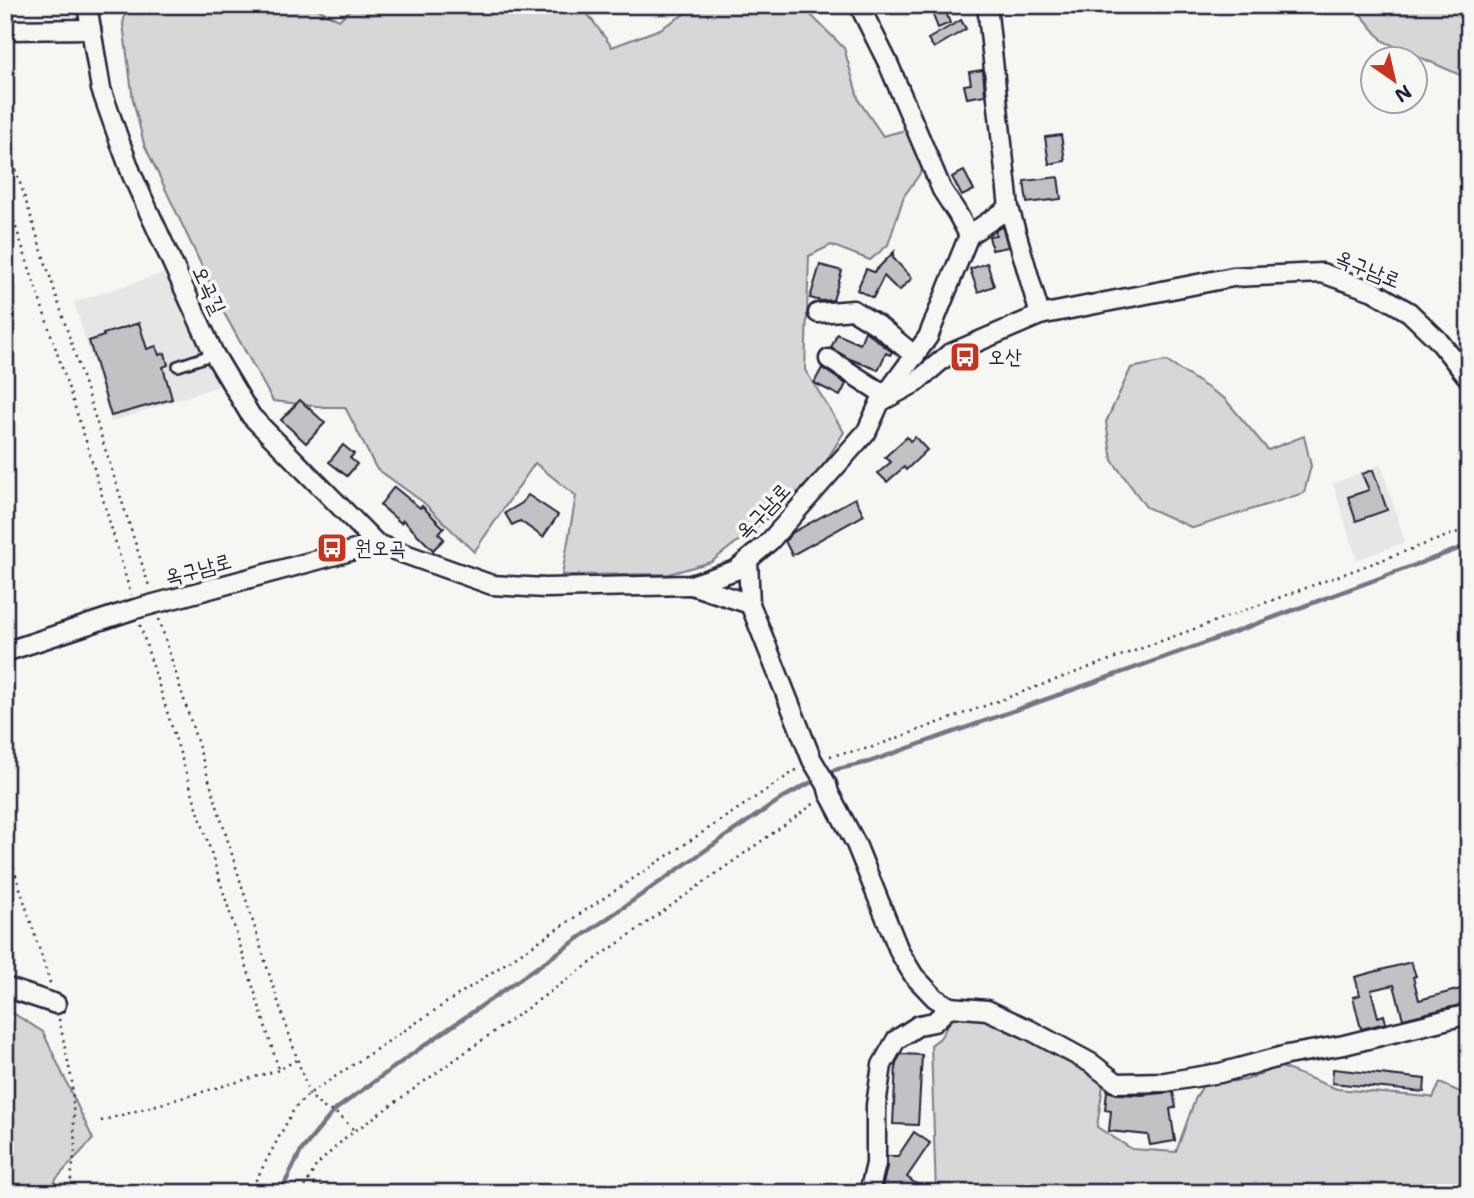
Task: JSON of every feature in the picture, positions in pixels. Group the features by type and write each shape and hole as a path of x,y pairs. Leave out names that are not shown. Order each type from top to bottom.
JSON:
{"street":[{"name":"오곡길","path":"87,5 101,89 132,175 215,354 251,416 377,544"},
{"path":"859,5 888,63 942,190 969,235"},
{"path":"987,5 1009,208 1040,315"},
{"path":"5,30 91,29"},
{"path":"829,359 882,399 929,337 969,235 1009,208"},
{"name":"옥구남로","path":"5,652 135,609 377,544 492,585 545,588 691,585 736,570 770,541 867,431 882,399 915,383 949,355 1040,315 1233,277 1322,273 1373,290 1409,312 1438,340 1469,379"},
{"path":"818,313 853,310 880,327 915,356"},
{"path":"748,560 750,604 812,760 856,844 900,953 929,1007 919,1025"},
{"path":"691,585 750,604"},
{"path":"914,976 935,998 950,1007 987,1010 1020,1025 1091,1063 1117,1083 1165,1082 1220,1073 1469,1014"},
{"path":"5,987 56,1004"},
{"path":"869,1193 876,1164 876,1105 882,1065 896,1040 919,1025 934,1022 950,1007"}],"lane":[{"path":"178,366 215,354"}],"path":[{"path":"5,136 309,1094 322,1107 339,1115 355,1131"},
{"path":"5,194 86,441 135,609 279,1070"},
{"path":"302,1193 316,1166 345,1138 828,789"},
{"path":"101,1121 279,1070 298,1059"},
{"path":"308,1180 333,1193"}],"shaded area":[{"path":"127,5 310,5 339,20 355,5 581,5 612,47 660,29 699,5 801,5 844,48 859,101 883,136 909,129 924,168 904,196 888,245 870,260 831,245 809,256 805,370 844,432 820,471 782,507 711,562 669,574 562,575 576,496 535,463 474,552 423,502 376,468 345,407 273,401 224,313 144,144 133,100 123,24"},
{"path":"1353,5 1469,5 1469,79 1428,61 1428,46 1394,46 1383,41"},
{"path":"164,273 225,384 111,422 74,302"},
{"path":"1166,361 1225,399 1268,450 1304,436 1311,466 1304,493 1193,528 1146,507 1112,460 1106,422 1131,368"},
{"path":"1381,464 1405,542 1357,560 1333,484"},
{"path":"5,1008 43,1032 93,1139 56,1179 52,1193 5,1193"},
{"path":"979,1013 1086,1069 1103,1085 1097,1127 1132,1149 1176,1152 1196,1097 1204,1084 1246,1080 1279,1066 1337,1089 1433,1098 1440,1083 1469,1096 1469,1193 936,1193 931,1045 940,1038 951,1020"}],"building":[{"path":"929,5 943,5 950,23 938,28"},
{"path":"961,20 966,29 934,48 928,39"},
{"path":"983,70 985,95 967,98 964,85 971,84 969,72"},
{"path":"1061,135 1065,161 1049,164 1045,137"},
{"path":"964,171 974,190 962,196 952,177"},
{"path":"1058,177 1061,199 1027,203 1024,181"},
{"path":"1002,226 1008,247 992,250 989,236 996,235 995,231"},
{"path":"894,252 893,258 912,278 899,291 884,276 873,298 857,290 866,269 874,272"},
{"path":"987,263 994,286 978,292 970,269"},
{"path":"820,265 842,271 833,300 810,298"},
{"path":"139,323 147,349 156,346 159,355 165,353 168,365 163,367 172,399 111,416 89,341"},
{"path":"865,331 892,352 890,355 886,353 878,370 831,348 837,334 860,344"},
{"path":"822,368 846,384 840,396 814,383"},
{"path":"300,400 325,423 306,443 281,420"},
{"path":"907,437 910,441 915,437 927,450 906,470 904,467 887,482 878,473 891,462 885,457"},
{"path":"343,445 354,454 350,458 357,464 347,476 329,462"},
{"path":"1373,470 1387,510 1356,521 1348,497 1369,490 1362,474"},
{"path":"394,487 420,508 422,506 444,528 438,533 444,539 433,550 403,520 401,523 380,505"},
{"path":"528,495 558,515 543,537 520,521 512,525 505,513 522,503"},
{"path":"855,498 864,515 792,555 785,541 792,533"},
{"path":"1411,962 1419,1000 1464,988 1468,1003 1403,1019 1394,985 1371,990 1378,1017 1384,1015 1386,1023 1361,1029 1353,997 1360,995 1355,977"},
{"path":"901,1054 922,1055 918,1125 893,1124 896,1063"},
{"path":"1333,1069 1425,1079 1424,1092 1332,1083"},
{"path":"1107,1091 1142,1095 1173,1092 1176,1107 1170,1109 1175,1141 1150,1145 1148,1135 1109,1131 1111,1111 1105,1110"},
{"path":"914,1132 930,1143 907,1177 928,1193 881,1193 887,1156 898,1156"}],"waterway":[{"path":"827,774 869,762 1202,644 1469,545"},
{"path":"280,1193 301,1151 335,1110 726,836 784,797 819,778"}],"place":[{"name":"오산","path":"965,357"},
{"name":"원오곡","path":"332,548"}]}
